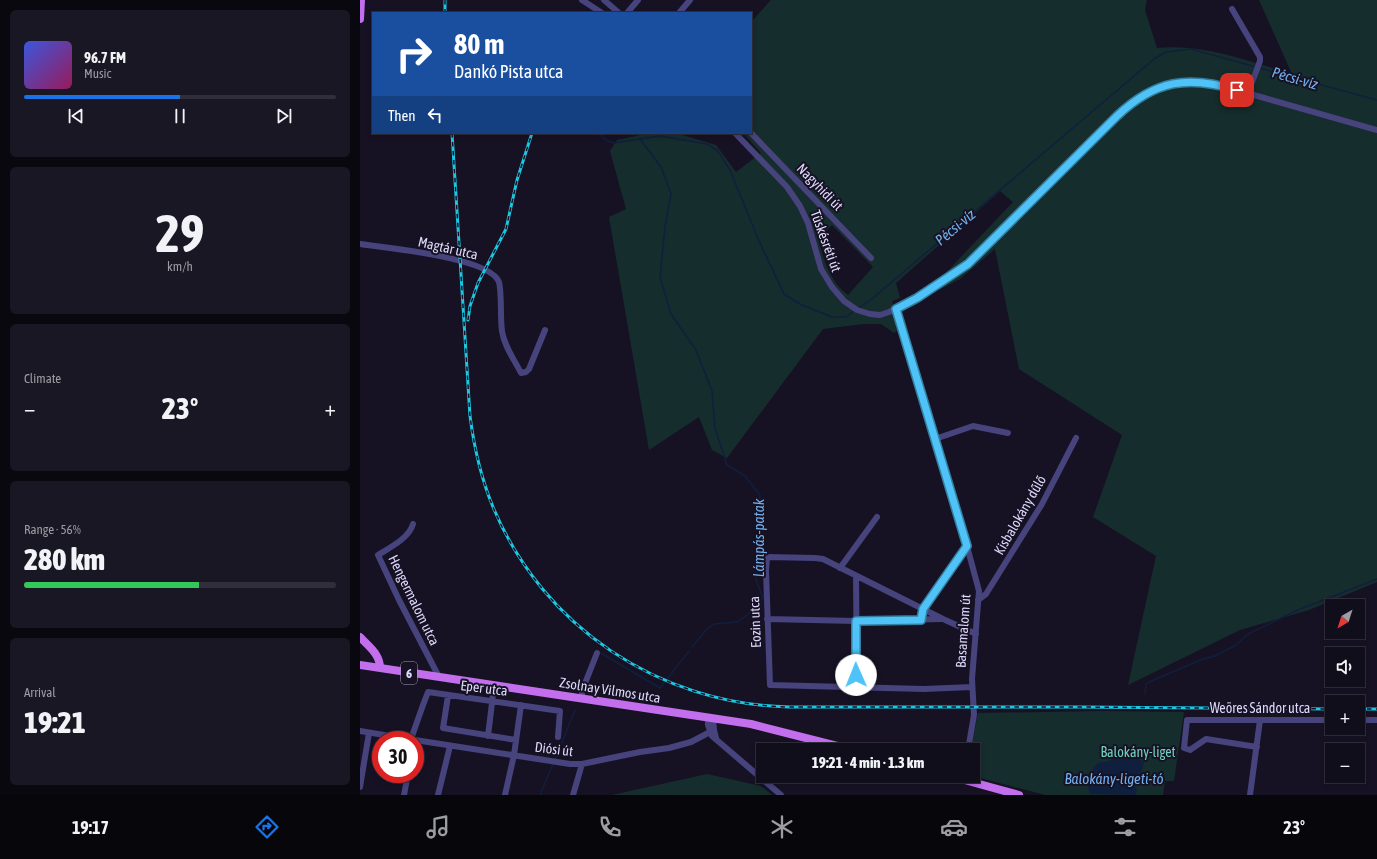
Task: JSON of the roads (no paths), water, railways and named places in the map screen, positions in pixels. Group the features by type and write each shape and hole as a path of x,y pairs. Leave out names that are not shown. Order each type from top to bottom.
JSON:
{"main road":[{"path":"360,19 361,1"},
{"path":"360,637 375,652 380,660 380,668"},
{"name":"Zsolnay Vilmos utca","path":"360,665 751,724 826,743"},
{"path":"977,783 1017,795"}],"street":[{"path":"582,0 600,12"},
{"path":"604,0 618,12"},
{"path":"628,12 638,0"},
{"path":"680,12 690,0"},
{"path":"1232,9 1260,59 1248,93"},
{"name":"Tüskésréti út","path":"737,134 787,187 800,206 808,223 817,259 823,273 832,287 844,301 860,312 880,315 896,309 917,298 968,264 1117,116 1142,96 1165,86 1195,82 1215,84 1377,130"},
{"name":"Nagyhidi út","path":"752,134 871,258"},
{"name":"Magtár utca","path":"360,244 429,254 473,264 491,273 497,278 499,285 503,337 521,373 526,372 529,369 545,330"},
{"name":"Basamalom út","path":"896,309 979,591 972,687 974,715 969,743"},
{"path":"935,439 973,426 1008,433"},
{"name":"Kisbalokány dűlő","path":"978,600 986,594 1042,504 1076,438"},
{"path":"878,517 840,568 976,634"},
{"name":"Hengermalom utca","path":"413,524 411,530 406,535 378,555 399,600 439,677"},
{"path":"921,620 923,609 967,546"},
{"name":"Eozin utca","path":"840,568 822,559 767,557 767,619 770,685 857,688"},
{"path":"856,576 857,688 924,689 972,687"},
{"path":"767,619 856,621 943,619"},
{"path":"578,698 597,654"},
{"path":"416,731 423,705 432,686"},
{"path":"488,736 494,686"},
{"name":"Eper utca","path":"428,692 560,711 558,737"},
{"path":"448,696 443,728 516,740"},
{"path":"505,795 514,755 521,705"},
{"path":"710,718 707,722 710,732 718,741 781,795"},
{"path":"710,718 714,734 718,741"},
{"name":"Weöres Sándor utca","path":"1256,747 1206,739 1190,750 1184,748 1187,720 1325,720"},
{"path":"1250,795 1260,720"},
{"path":"1365,720 1377,720"},
{"name":"Diósi út","path":"360,732 372,733"},
{"name":"Diósi út","path":"424,742 570,764 582,764 640,752 669,748 691,742 710,732"},
{"path":"360,788 369,733"},
{"path":"438,795 450,746"},
{"path":"572,795 582,764"},
{"path":"404,795 406,783"}],"water":[{"name":"Balokány-ligeti-tó","path":"1121,749 1133,753 1144,763 1139,777 1133,778 1131,781 1137,789 1135,795 1090,794 1088,787 1091,774 1097,764 1107,762"}],"waterway":[{"name":"Pécsi-víz","path":"859,308 873,298 1154,59 1166,52 1191,49 1256,67"},
{"name":"Pécsi-víz","path":"1259,68 1377,100"},
{"name":"Pécsi-víz","path":"598,134 608,141 614,143 660,136 707,144 718,151 730,170 759,241 784,294 800,304 832,317 846,317 854,311"},
{"name":"Lámpás-patak","path":"640,139 661,167 671,194 665,227 660,277 671,314 696,350 712,391 715,428 727,465 745,476 760,495 756,580 763,598 752,611 738,622 714,624 707,629 692,647"},
{"path":"1145,694 1146,684 1149,682 1203,659 1215,656 1236,645 1248,634 1298,610 1377,579"},
{"name":"Lámpás-patak","path":"601,653 660,688 689,651"},
{"path":"555,760 575,710"},
{"path":"540,795 553,764"}],"railway":[{"path":"445,0 445,12"},
{"path":"452,134 470,416 476,451 485,485 493,507 515,550 542,588 574,622 611,651 651,674 695,691 741,702 789,707 1325,709"},
{"path":"468,320 470,306 478,283 506,229 517,180 532,134"},
{"path":"1365,709 1377,709"}],"park label":[{"name":"Balokány-liget","path":"1138,752"}]}
